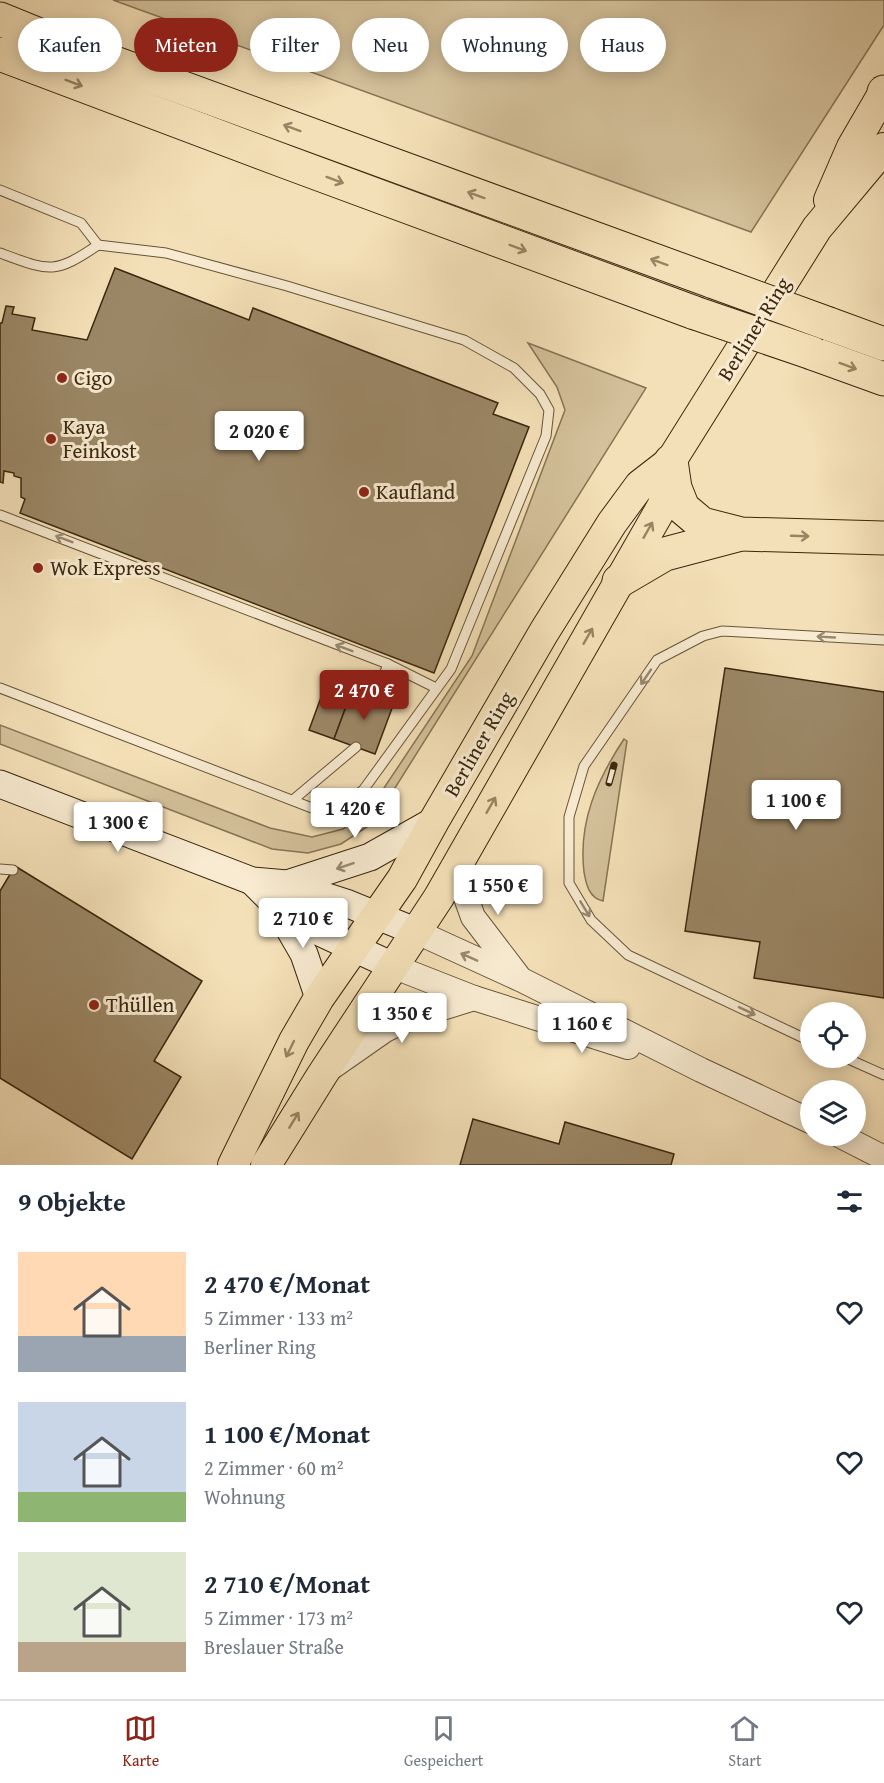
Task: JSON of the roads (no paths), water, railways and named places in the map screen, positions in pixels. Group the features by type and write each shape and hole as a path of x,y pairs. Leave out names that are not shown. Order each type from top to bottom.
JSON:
{"highway":[{"path":"0,19 49,39 884,344"},
{"path":"0,54 695,313 884,379"},
{"path":"671,461 675,488 683,508 702,524 741,534 884,538"},
{"path":"619,581 665,554 741,534"}],"main road":[{"name":"Berliner Ring","path":"818,228 852,147 884,92"},
{"name":"Berliner Ring","path":"233,1165 294,1041 319,998 402,879 544,632 612,523 640,485 671,461 818,228 884,148"},
{"name":"Berliner Ring","path":"266,1165 439,897 663,505 671,461"},
{"path":"0,784 252,881 282,895 346,903 417,933"},
{"path":"282,895 370,857 434,821"},
{"path":"282,895 313,929 395,967"},
{"path":"282,895 319,998"}],"street":[{"path":"462,855 464,892 472,916 522,980"},
{"path":"417,933 522,980 800,1116"},
{"path":"395,967 474,998 702,1070"},
{"path":"322,1075 385,1030 407,1018 474,998"},
{"path":"861,1146 884,1158"}],"lane":[{"path":"0,190 81,223 98,245"},
{"path":"0,254 37,267 57,268 75,261 98,245 166,253 287,286 464,340 514,368 540,394 549,410 546,436 451,669 364,789 349,803 329,810 312,808 0,688"},
{"path":"0,515 388,664 436,688"},
{"path":"800,1036 628,955 591,920 569,883 569,817 584,766 657,660 703,636 722,631 884,640"},
{"path":"376,696 388,664"},
{"path":"293,800 356,747"},
{"path":"0,869 13,870"},
{"path":"866,1067 884,1075"}],"railway":[{"path":"609,783 614,765"}],"place":[{"name":"Cigo","path":"62,378"},
{"name":"Kaya Feinkost","path":"51,439"},
{"name":"Kaufland","path":"364,492"},
{"name":"Wok Express","path":"38,568"},
{"name":"Thüllen","path":"94,1005"}]}
